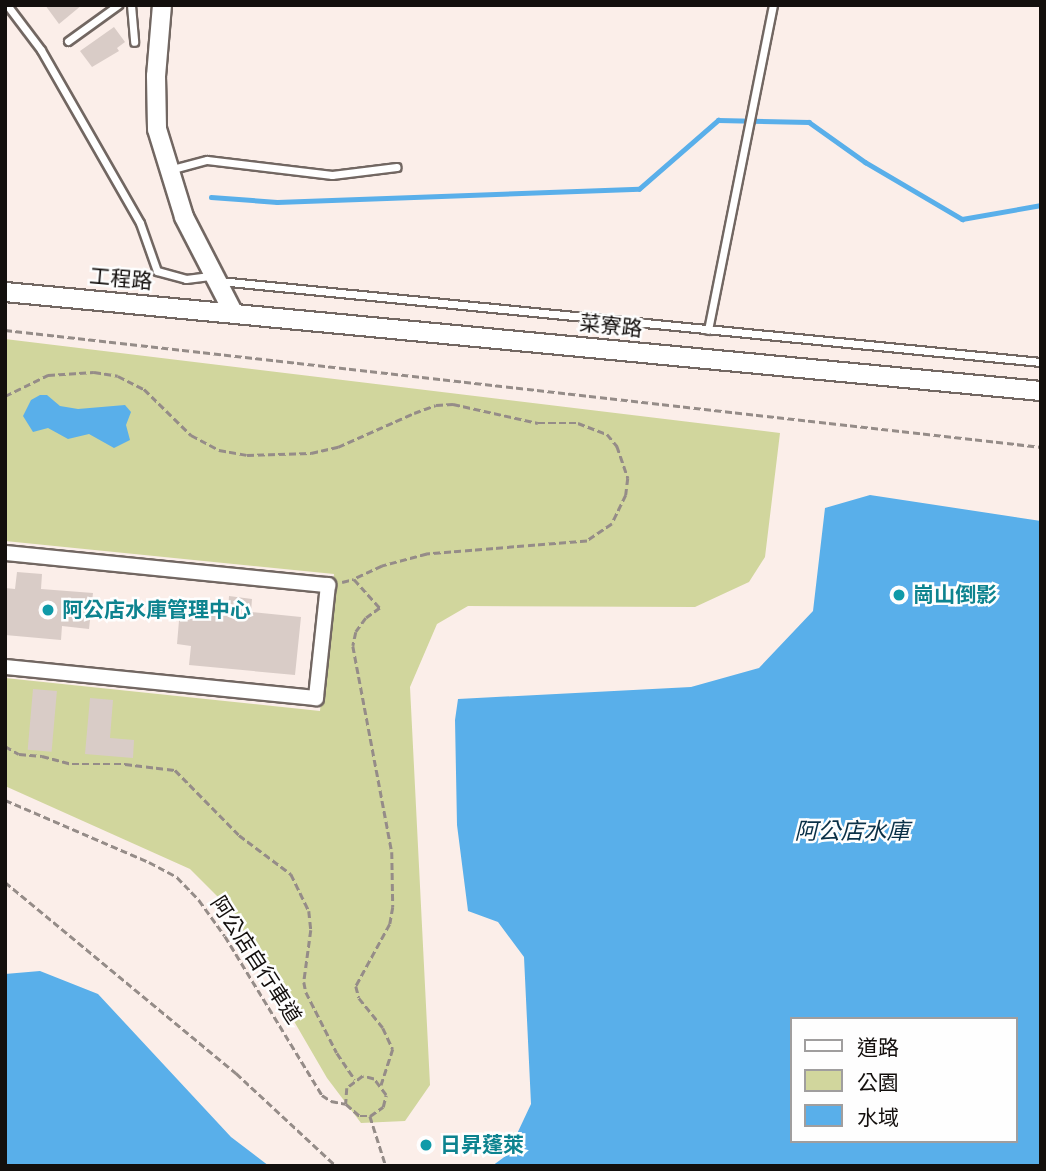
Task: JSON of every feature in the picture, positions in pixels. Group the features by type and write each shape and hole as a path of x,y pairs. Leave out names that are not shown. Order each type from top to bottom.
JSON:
{"street":[{"path":"162,5 156,76 157,129 184,217 233,312"},
{"name":"工程路","path":"5,292 233,312"},
{"name":"菜寮路","path":"233,312 1041,391"},
{"path":"5,553 328,585 316,698 5,667"}],"lane":[{"path":"7,5 41,50 134,212 157,271 186,279 212,273 708,330 1041,362"},
{"path":"68,41 118,5"},
{"path":"131,5 134,41"},
{"path":"708,330 773,5"},
{"path":"168,170 207,160 332,175 397,167"}],"path":[{"path":"5,330 1041,447"},
{"path":"5,396 48,374 94,372 118,376 144,389 191,435 219,450 247,455 312,453 338,447 414,413 436,405 453,404 538,423 579,423 607,434 617,446 628,478 626,495 612,524 587,541 427,554 328,585"},
{"path":"354,579 380,608 366,618 356,632 353,646 392,852 393,907 390,924 356,986 359,998 383,1028 393,1049 381,1085"},
{"path":"5,746 19,754 42,756 72,764 125,764 176,769 239,835 291,874 309,911 310,930 304,982 306,992 337,1053 355,1080"},
{"name":"阿公店自行車道","path":"5,800 149,862 177,877 199,900 225,936 322,1095 331,1101 346,1104 360,1116 370,1116"},
{"path":"5,882 236,1073 336,1166"},
{"path":"346,1104 347,1088 355,1080 363,1076 374,1079 381,1085 386,1095 383,1107 370,1116 386,1166"}],"green space":[{"path":"5,339 780,433 765,557 749,582 695,607 468,606 437,624 410,687 430,1085 405,1121 361,1123 327,1078 227,906 190,869 5,786 5,678 320,711 334,574 5,541"}],"water":[{"path":"47,395 60,406 78,409 125,405 131,412 126,425 130,440 114,448 89,434 68,439 48,428 33,432 23,416 31,400"},
{"name":"阿公店水庫","path":"870,495 1041,521 1041,1166 492,1166 507,1155 531,1104 524,957 498,922 468,911 457,825 455,720 458,699 691,687 759,668 813,611 825,508"},
{"path":"40,971 98,994 231,1137 269,1166 5,1166 5,974"}],"building":[{"path":"45,5 82,5 59,24"},
{"path":"114,27 125,42 117,48 119,51 92,67 80,51"},
{"name":"阿公店水庫管理中心","path":"17,572 42,574 41,589 93,593 89,629 62,626 61,640 5,635 5,588 15,589"},
{"path":"229,596 252,599 251,612 301,617 295,675 189,665 191,646 177,644 180,609 228,614"},
{"path":"33,689 57,691 52,752 28,750"},
{"path":"90,698 113,700 110,738 134,740 133,758 85,754"}],"waterway":[{"path":"211,197 277,202 639,189 718,120 809,122 865,162 962,219 1041,205"}],"place":[{"name":"崗山倒影","path":"899,595"},
{"name":"阿公店水庫管理中心","path":"48,610"},
{"name":"日昇蓬萊","path":"426,1145"}]}
